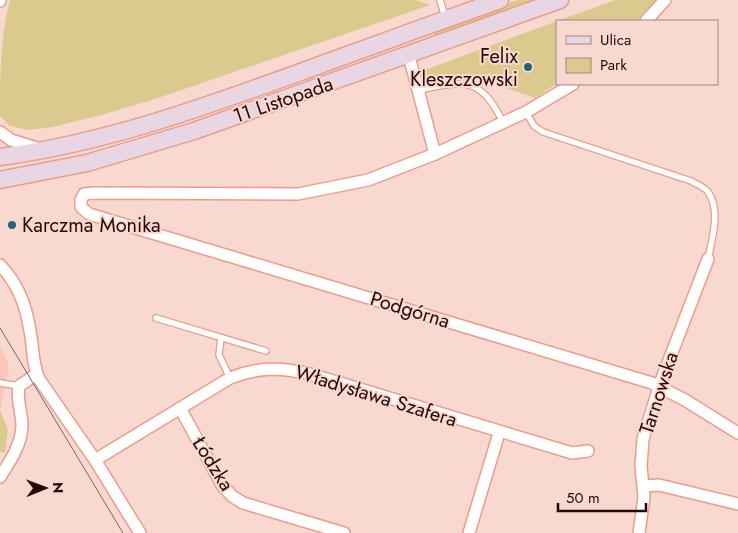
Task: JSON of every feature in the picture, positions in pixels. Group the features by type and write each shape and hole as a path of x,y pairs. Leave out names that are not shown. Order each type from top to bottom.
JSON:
{"main road":[{"name":"11 Listopada","path":"0,157 44,150 133,129 189,111 500,0"},
{"name":"11 Listopada","path":"0,180 87,163 154,144 409,56 560,0"}],"street":[{"path":"647,20 665,0"},
{"path":"409,56 435,154 526,112 571,85"},
{"path":"0,132 11,140 44,150"},
{"name":"Podgórna","path":"435,154 368,180 298,194 94,193 84,194 81,200 81,208 89,214 660,386 738,433"},
{"name":"Tarnowska","path":"639,533 644,486 641,466 643,439 660,386 708,259"},
{"path":"0,265 16,284 26,308 37,374 95,460 140,533"},
{"name":"Władysława Szafera","path":"95,460 230,378 251,370 290,369 499,433 572,453 588,452"},
{"path":"0,477 20,439 22,426 18,398 20,386 37,374"},
{"name":"Łódzka","path":"180,408 222,485 232,496 243,503 344,533"},
{"path":"469,533 499,433"},
{"path":"644,486 659,485 738,504"}],"lane":[{"path":"440,0 446,19"},
{"path":"419,90 458,84 478,88 492,102 503,122"},
{"path":"526,112 534,126 543,132 691,181 708,191 713,204 714,227 708,259"},
{"path":"156,318 266,351"},
{"path":"221,338 219,355 230,378"},
{"path":"1,383 20,386"}],"shaded area":[{"path":"0,348 6,357 9,369 0,410"}],"green space":[{"path":"10,0 415,0 430,5 158,98 105,114 52,127 29,130 10,126 0,116 2,43"},
{"path":"517,0 542,0 436,38 433,30"},
{"path":"616,0 656,0 637,20 560,20"},
{"path":"556,21 556,84 535,98 467,74 427,79 425,70"},
{"path":"0,410 8,429 5,453 0,452"}],"tram line":[{"path":"0,328 123,533"}],"place":[{"name":"Felix Kleszczowski","path":"528,67"},
{"name":"Karczma Monika","path":"12,225"}]}
